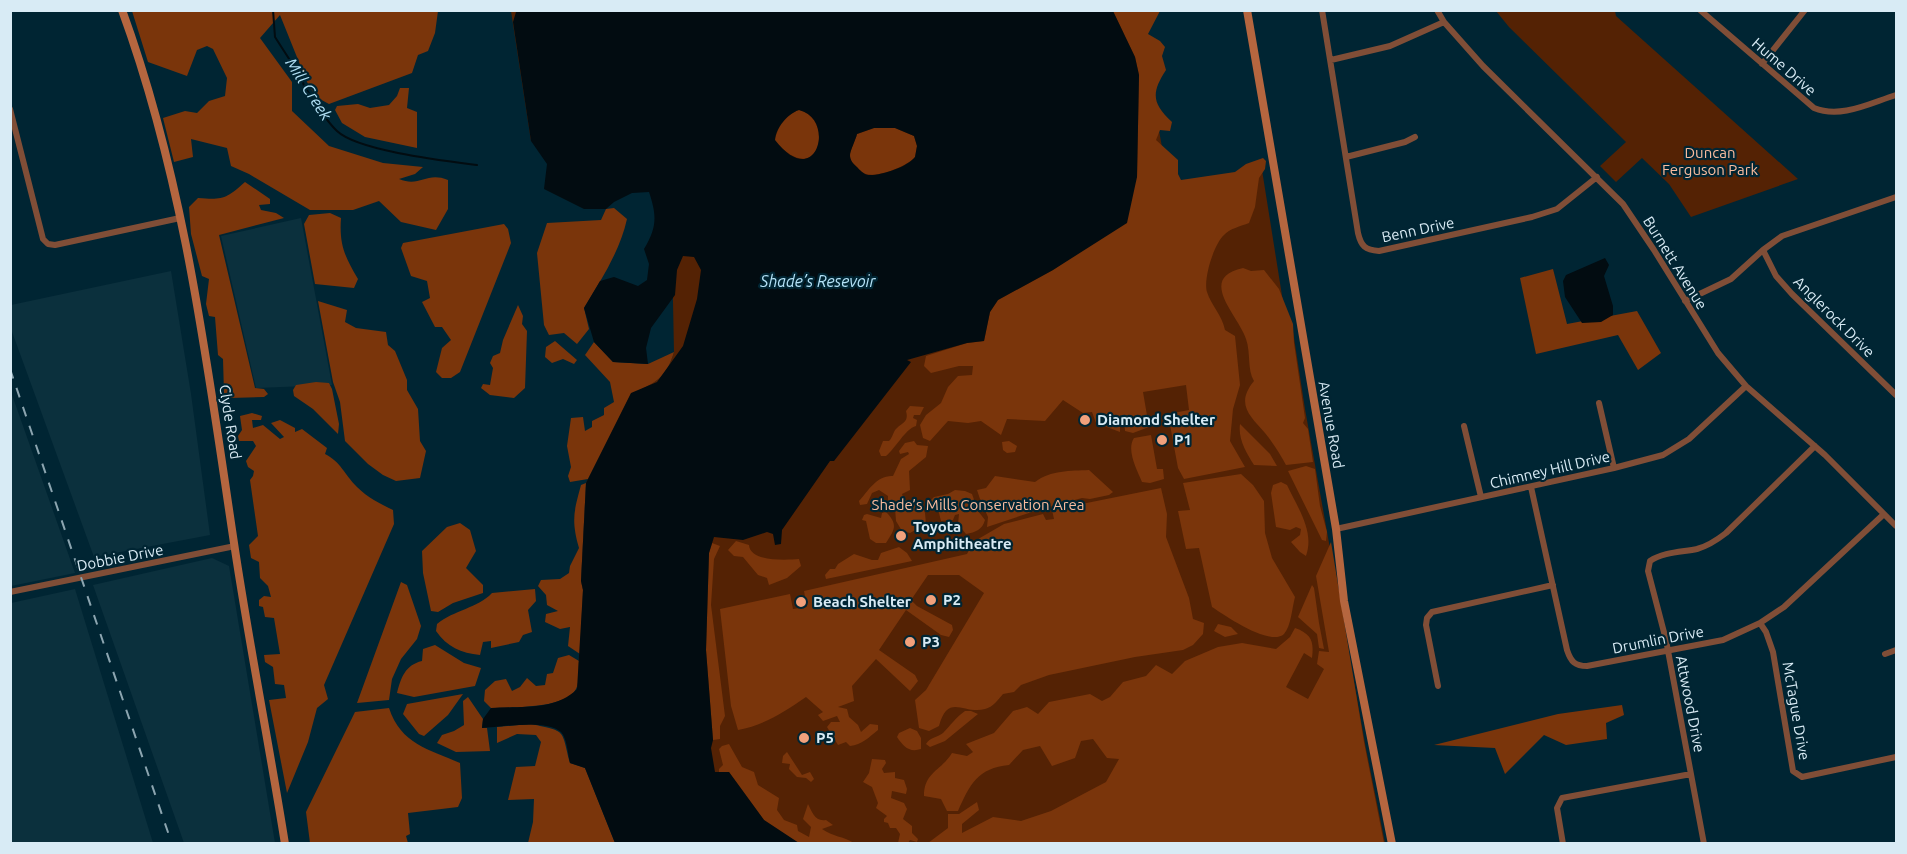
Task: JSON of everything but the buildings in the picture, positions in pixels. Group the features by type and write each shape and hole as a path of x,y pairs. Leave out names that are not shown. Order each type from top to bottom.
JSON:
{"main road":[{"name":"Clyde Road","path":"122,10 150,97 180,218 201,328 285,843"},
{"name":"Avenue Road","path":"1247,10 1336,529 1344,601 1392,843"}],"street":[{"name":"Benn Drive","path":"1322,10 1361,244 1379,251 1532,218 1557,209 1597,177"},
{"name":"Burnett Avenue","path":"1437,10 1444,22 1483,66 1623,204 1718,353 1746,386 1815,446 1896,526"},
{"name":"Hume Drive","path":"1700,10 1814,108 1824,112 1840,113 1896,95"},
{"path":"1762,64 1805,10"},
{"path":"1330,60 1390,46 1444,22"},
{"path":"10,109 43,239 48,244 180,218"},
{"path":"1346,157 1405,142 1415,137"},
{"path":"1685,301 1731,279 1763,249 1782,236 1896,197"},
{"name":"Anglerock Drive","path":"1763,249 1776,276 1792,294 1896,396"},
{"name":"Chimney Hill Drive","path":"1336,529 1648,460 1676,448 1746,386"},
{"path":"1599,403 1614,468"},
{"path":"1464,426 1481,498"},
{"name":"Attwood Drive","path":"1704,843 1668,651 1648,571 1651,561 1657,557 1700,548 1714,542 1815,446"},
{"name":"Drumlin Drive","path":"1531,487 1567,651 1571,660 1578,666 1723,640 1760,623 1784,607 1884,513"},
{"name":"Dobbie Drive","path":"10,592 235,546"},
{"path":"1438,686 1426,625 1427,618 1432,612 1553,585"},
{"name":"McTague Drive","path":"1760,623 1773,652 1794,771 1802,777 1896,757"},
{"path":"1885,654 1896,650"},
{"path":"1563,843 1557,808 1562,798 1691,774"}],"shaded area":[{"path":"132,11 438,11 435,33 428,51 418,55 412,73 329,104 316,97 307,82 280,15 260,38 292,82 292,111 329,146 383,163 423,167 415,174 399,179 406,181 412,182 434,177 448,180 448,209 436,230 401,222 379,201 353,210 310,210 231,166 227,148 191,139 193,157 174,162 163,118 185,111 197,113 209,101 225,96 227,78 213,49 207,46 197,50 187,76 148,62"},
{"path":"1113,11 1160,11 1148,34 1165,47 1162,56 1166,70 1158,85 1156,98 1165,115 1172,122 1170,131 1160,130 1156,140 1178,160 1178,174 1181,180 1235,172 1246,164 1263,158 1266,161 1265,169 1259,178 1255,207 1249,223 1229,231 1220,240 1213,254 1206,286 1225,330 1235,336 1240,385 1233,409 1230,441 1245,467 1184,479 1178,468 1168,414 1189,410 1186,385 1143,392 1149,427 1133,433 1125,431 1124,418 1120,419 1120,432 1096,423 1092,412 1083,413 1063,400 1045,421 1007,419 1001,435 981,421 968,423 948,421 930,441 923,438 920,425 926,415 941,403 948,387 958,376 972,375 973,366 959,366 931,373 924,366 926,356 967,343 984,341 990,312 998,300 1053,270 1076,254 1137,177 1139,75 1135,57"},
{"path":"400,88 409,88 407,108 417,112 417,148 365,137 342,123 335,110 337,106 358,104 370,108 389,105 397,96"},
{"path":"799,110 810,116 817,125 819,137 817,148 812,156 803,159 790,155 775,141 777,131 783,122"},
{"path":"874,128 895,128 914,136 917,146 915,157 906,164 884,173 871,175 861,172 851,160 851,152 857,134"},
{"path":"245,182 270,199 270,204 259,205 261,210 276,213 284,218 219,235 255,388 264,389 268,394 264,397 230,398 224,393 223,359 218,355 215,317 209,316 206,304 209,279 202,276 191,234 189,207 198,198 224,197"},
{"path":"614,208 627,219 615,254 584,308 589,329 577,344 564,333 549,335 544,325 537,253 547,223 601,220 606,209"},
{"path":"330,213 341,218 344,250 358,279 354,288 315,284 304,224 309,215"},
{"path":"301,218 332,385 256,388 221,236"},
{"path":"504,224 508,229 511,243 460,372 451,378 442,378 436,372 442,348 451,340 442,327 435,327 422,302 430,298 427,281 411,276 401,248 403,243"},
{"path":"1243,268 1251,271 1264,270 1279,289 1293,324 1305,418 1303,423 1308,429 1313,462 1286,465 1247,409 1246,396 1254,381 1250,372 1246,339 1221,289 1223,280 1229,273"},
{"path":"1553,269 1567,324 1637,311 1661,353 1638,370 1618,335 1536,354 1520,278"},
{"path":"171,271 191,394 210,535 94,557 11,329 11,305"},
{"path":"318,301 347,310 345,322 356,328 386,332 388,345 395,351 407,380 407,390 418,409 420,441 426,451 420,478 396,481 383,475 368,464 345,441 340,402 333,382"},
{"path":"518,305 523,316 522,324 527,331 525,388 514,398 490,395 481,388 483,384 490,385 493,368 490,363 493,356 500,353"},
{"path":"555,341 577,360 574,364 563,359 552,363 545,357 546,347"},
{"path":"594,342 613,362 648,364 674,352 667,368 658,379 631,394 588,479 570,482 568,476 571,467 567,446 571,418 583,417 585,431 592,427 592,421 604,415 604,408 614,402 610,382 585,355"},
{"path":"329,383 332,389 339,424 338,434 313,409 294,396 293,390 296,385"},
{"path":"11,392 75,573 10,586"},
{"path":"910,406 924,407 920,415 914,415 913,418 917,420 916,426 908,431 890,453 881,456 879,451 883,441 889,441 896,429 905,421 906,411"},
{"path":"252,413 262,416 261,420 252,420 253,428 263,425 280,439 284,437 271,423 280,420 295,428 295,432 302,429 327,448 325,454 339,465 361,491 393,510 394,524 324,685 328,699 317,708 308,742 287,793 269,700 286,698 284,685 275,684 273,667 265,662 264,655 280,654 274,618 265,617 263,607 259,606 259,600 264,596 271,597 268,586 260,578 259,562 251,558 249,545 258,536 250,480 254,471 248,467 246,461 256,446 253,441 239,441 238,436 242,430 240,416"},
{"path":"1240,424 1270,454 1277,466 1254,465 1241,440"},
{"path":"1151,435 1157,469 1163,469 1164,479 1150,483 1142,482 1131,448 1134,438"},
{"path":"914,441 917,445 928,446 926,457 909,471 910,490 902,494 904,500 920,502 925,513 926,524 910,533 902,531 896,521 895,508 888,503 888,496 879,490 872,493 867,504 860,505 859,501 869,488 882,478 893,476 901,459 909,454 908,452 900,454 899,451 905,443"},
{"path":"1009,441 1017,446 1015,452 1007,453 1003,450 1002,442"},
{"path":"1306,466 1315,469 1320,506 1327,532 1326,541 1322,540 1288,471"},
{"path":"1089,470 1113,492 1109,495 1090,499 1082,498 1038,510 987,527 988,517 984,508 985,504 980,499 977,490 986,488 995,476 1035,482 1054,473"},
{"path":"1241,474 1253,485 1264,501 1265,533 1272,558 1295,597 1288,626 1284,634 1277,637 1247,628 1212,607 1199,548 1186,549 1178,511 1190,510 1183,483"},
{"path":"1281,482 1287,485 1304,519 1308,537 1306,556 1291,542 1300,535 1301,529 1296,527 1290,530 1276,527 1271,493 1273,485"},
{"path":"586,483 580,654 568,646 570,627 560,629 545,622 546,614 558,611 547,605 546,595 538,586 541,580 560,579 569,573 579,548 574,523 575,509 581,485"},
{"path":"1161,488 1167,514 1166,537 1189,598 1193,619 1204,623 1203,634 1193,645 1183,650 1135,657 1049,675 1021,685 1014,692 1003,694 993,705 985,709 952,707 947,710 939,726 929,731 919,728 915,700 926,690 984,593 959,575 928,575 911,600 917,606 952,625 953,630 949,637 941,635 906,610 879,650 915,675 918,681 910,691 876,659 852,686 854,701 838,707 847,709 849,717 858,725 861,732 870,724 878,725 878,730 872,735 854,745 850,746 846,742 838,745 827,727 831,722 840,722 837,716 823,721 818,715 823,712 806,697 766,721 738,730 731,706 720,609 790,594 793,609 807,607 804,591 967,554 973,542 1004,524 1043,514 1046,520 1054,519 1052,510"},
{"path":"955,490 972,494 978,511 985,520 978,530 966,534 958,524 959,514 955,515 953,520 941,521 938,509 932,508 930,501 934,497"},
{"path":"886,512 893,520 894,528 886,543 876,543 870,539 866,521 862,520 867,514 881,518 882,513"},
{"path":"460,523 470,530 476,551 466,568 483,585 483,593 453,603 438,612 431,611 423,573 422,551 447,527"},
{"path":"736,541 749,545 751,551 762,557 799,559 801,566 787,578 769,585 767,578 758,575 743,557 734,556 728,550"},
{"path":"1331,542 1364,742 1384,843 928,843 948,828 948,814 959,814 977,802 979,810 962,824 962,833 993,817 1021,821 1051,811 1106,782 1119,759 1107,758 1093,739 1081,741 1075,758 1052,766 1040,746 1023,750 1009,765 990,770 976,779 958,811 947,811 941,799 924,796 930,777 952,753 967,756 973,752 966,744 994,733 1013,711 1027,707 1038,714 1049,702 1090,694 1102,701 1110,697 1123,682 1146,676 1156,665 1172,674 1185,661 1218,647 1242,643 1276,649 1290,637 1295,628 1311,639 1312,658 1304,653 1286,687 1308,699 1324,669 1317,664 1319,651 1329,652 1316,576"},
{"path":"712,543 720,546 714,559 711,605 725,716 720,726 720,739 713,740 706,650 709,553"},
{"path":"899,547 912,561 826,579 825,575 830,569 835,569 838,564 854,554 878,560 881,553"},
{"path":"212,558 229,566 275,843 184,843 93,585"},
{"path":"401,582 407,585 421,626 417,639 401,659 392,679 389,700 357,703"},
{"path":"1312,585 1324,649 1319,648 1317,634 1298,617"},
{"path":"75,589 153,843 11,843 11,603"},
{"path":"535,589 536,601 528,610 532,632 523,635 519,642 491,648 491,641 483,642 480,655 455,648 436,631 437,624 444,619 480,602 492,593"},
{"path":"1218,624 1231,627 1238,634 1225,637 1214,631"},
{"path":"435,645 464,663 481,668 475,686 414,697 397,693 402,677 408,669 422,661 423,649"},
{"path":"569,655 579,661 577,686 570,696 550,704 524,707 491,708 484,701 485,690 495,681 506,679 512,691 520,687 527,678 536,686 545,685 547,674 553,673 558,658"},
{"path":"463,694 448,715 424,736 419,734 403,714 407,704"},
{"path":"468,697 483,719 482,728 487,728 490,751 456,752 437,743 442,735 464,725 463,701"},
{"path":"1622,705 1624,715 1606,723 1607,739 1566,745 1544,735 1505,774 1495,748 1434,745 1558,714"},
{"path":"389,708 394,720 408,738 460,763 462,798 458,807 408,813 410,834 406,836 408,843 310,843 306,812 355,712"},
{"path":"965,711 978,714 945,741 930,747 926,744 943,733"},
{"path":"531,724 561,733 570,763 585,768 615,843 528,843 533,822 534,799 508,800 516,767 535,766 541,742 536,735 517,734 497,743 497,727"},
{"path":"910,728 917,731 921,738 921,749 907,748 897,737 899,733"},
{"path":"729,744 742,767 754,772 758,785 779,798 777,810 784,820 797,825 798,831 809,837 811,827 803,819 808,804 817,818 833,825 822,829 854,843 798,843 764,820 729,772 719,772 723,765 719,749"},
{"path":"787,752 802,775 810,772 814,779 811,782 806,778 797,777 789,769 790,764 782,763 783,756"},
{"path":"872,759 885,760 886,763 882,769 884,773 895,772 895,778 904,780 906,794 892,791 891,798 904,803 907,809 903,819 912,826 912,833 918,839 917,842 910,840 908,843 898,843 900,834 896,828 890,828 888,823 884,822 887,816 876,808 878,803 872,787 863,782 869,773"}],"green space":[{"name":"Shade’s Mills Conservation Area","path":"511,11 1137,11 1169,185 1262,170 1284,308 1292,325 1366,749 1385,843 615,843 577,689 586,483 631,393 659,379 674,352 671,201 531,141"},
{"name":"Duncan Ferguson Park","path":"1496,11 1615,11 1616,16 1798,179 1691,217 1669,184 1642,158 1616,182 1600,166 1626,142 1509,27"}],"water":[{"name":"Shade’s Resevoir","path":"520,10 1113,11 1135,57 1139,75 1137,177 1127,223 1053,270 998,300 990,312 984,341 967,343 907,360 911,362 834,461 830,461 782,530 781,544 775,545 773,534 767,532 743,540 714,537 709,553 706,650 713,740 711,748 715,772 729,772 764,820 799,843 615,843 585,768 570,763 566,742 561,732 554,728 535,725 482,728 483,719 491,708 548,704 559,701 577,689 586,483 631,393 657,382 683,346 697,299 701,270 694,257 683,256 677,270 675,295 651,328 646,348 648,364 613,362 594,342 584,308 600,281 614,277 638,286 647,280 649,264 644,249 653,228 653,208 649,192 632,193 606,209 584,209 544,189 547,164 531,141 513,22 516,12","holes":["799,110 811,116 817,126 819,137 817,148 811,156 801,159 789,154 775,140 777,131 783,122","874,128 895,128 914,136 917,146 915,157 906,164 886,172 873,175 863,173 852,162 850,153 857,134"]},
{"path":"1605,258 1609,265 1604,276 1613,306 1613,315 1601,322 1582,323 1565,297 1563,281 1566,275"}],"waterway":[{"name":"Mill Creek","path":"273,10 275,37 323,115 337,131 348,138 382,149 477,165"}],"railway":[{"path":"10,369 172,844"}],"place":[{"name":"Diamond Shelter","path":"1085,420"},
{"name":"P1","path":"1162,440"},
{"name":"Toyota Amphitheatre","path":"901,536"},
{"name":"P2","path":"931,600"},
{"name":"Beach Shelter","path":"801,602"},
{"name":"P3","path":"910,642"},
{"name":"P5","path":"804,738"}]}
